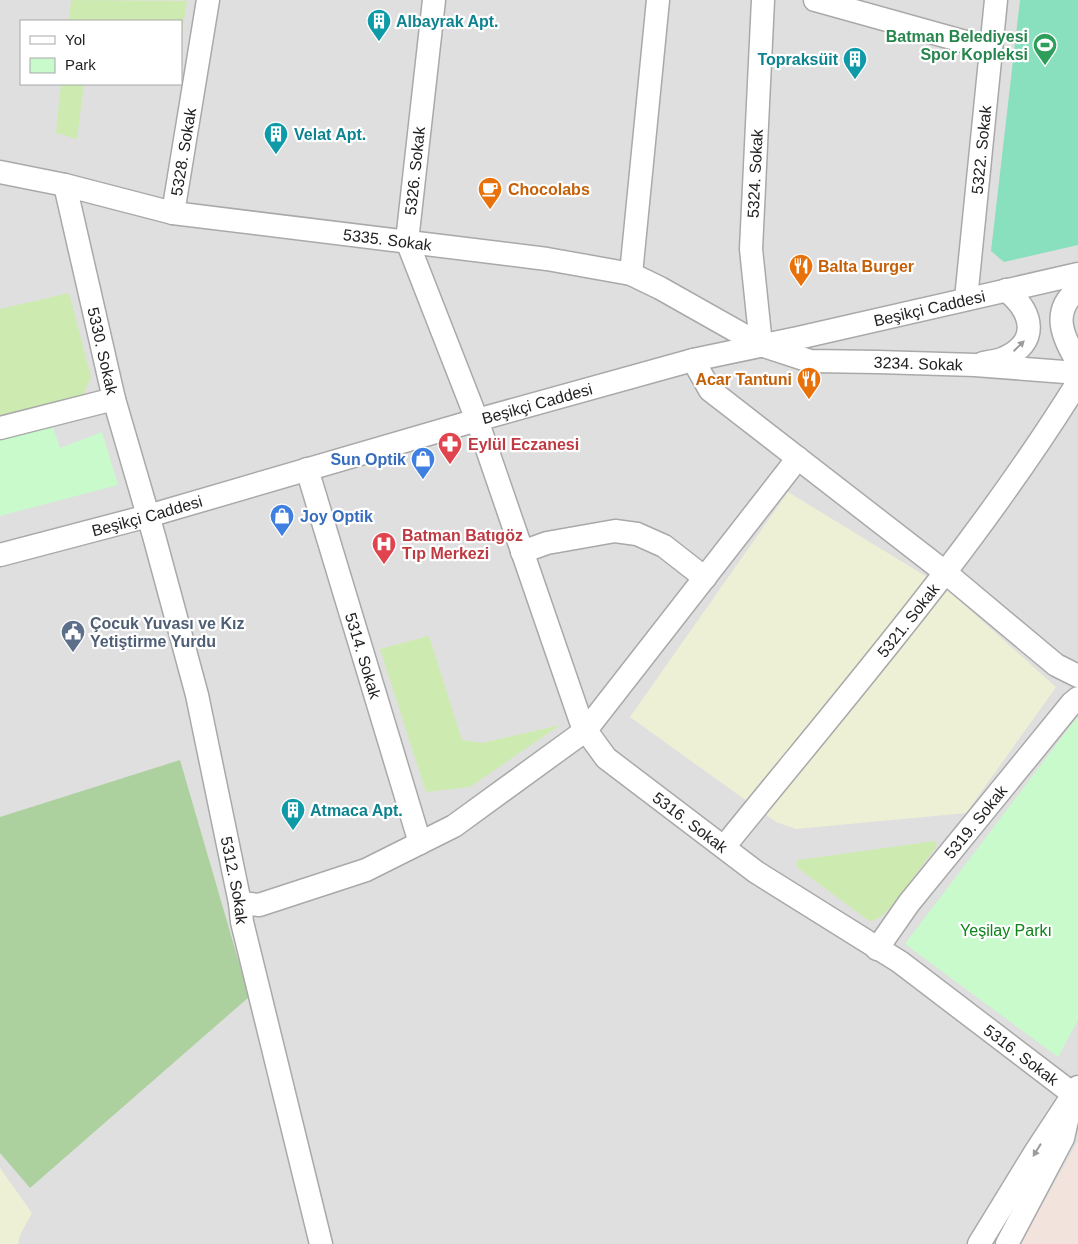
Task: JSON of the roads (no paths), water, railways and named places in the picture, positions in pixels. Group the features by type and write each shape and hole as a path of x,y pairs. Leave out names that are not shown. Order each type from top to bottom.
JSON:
{"street":[{"name":"5328. Sokak","path":"173,213 208,0"},
{"name":"5326. Sokak","path":"434,0 407,241 476,420"},
{"path":"631,274 658,0"},
{"name":"5324. Sokak","path":"761,345 751,249 763,0"},
{"path":"815,0 991,49"},
{"name":"5322. Sokak","path":"966,299 996,0"},
{"name":"5335. Sokak","path":"0,172 65,185 173,213 547,259 631,274 660,288 761,345"},
{"name":"5330. Sokak","path":"65,185 114,399 148,516"},
{"name":"Beşikçi Caddesi","path":"0,555 148,516 476,420 693,360 1078,274"},
{"path":"1078,289 1071,295 1062,309 1061,322 1066,342 1078,363"},
{"path":"975,366 1002,358 1018,349 1028,336 1030,328 1028,316 1016,298 1006,290"},
{"name":"3234. Sokak","path":"761,345 810,361 975,366 1078,373"},
{"path":"693,360 710,390 946,573 1056,665 1078,676"},
{"name":"5321. Sokak","path":"724,847 946,573 1054,421 1078,382"},
{"path":"0,428 114,399"},
{"name":"5316. Sokak","path":"476,420 582,725 606,758 756,872 900,962 1076,1090"},
{"path":"240,903 258,905 366,870 454,826 586,730 798,458"},
{"name":"5314. Sokak","path":"307,469 420,843"},
{"name":"5312. Sokak","path":"148,516 197,695 240,903 246,941 321,1244"},
{"path":"522,552 547,543 616,531 637,534 664,546 705,578"},
{"name":"5319. Sokak","path":"877,949 909,903 1078,698"},
{"path":"979,1244 1076,1090"},
{"path":"1007,1244 1063,1138 1076,1090"}],"place":[{"name":"Albayrak Apt.","path":"379,42"},
{"name":"Batman Belediyesi Spor Kopleksi","path":"1045,66"},
{"name":"Topraksüit","path":"855,80"},
{"name":"Velat Apt.","path":"276,155"},
{"name":"Chocolabs","path":"490,210"},
{"name":"Balta Burger","path":"801,287"},
{"name":"Acar Tantuni","path":"809,400"},
{"name":"Eylül Eczanesi","path":"450,465"},
{"name":"Sun Optik","path":"423,480"},
{"name":"Joy Optik","path":"282,537"},
{"name":"Batman Batıgöz Tıp Merkezi","path":"384,565"},
{"name":"Çocuk Yuvası ve Kız Yetiştirme Yurdu","path":"73,653"},
{"name":"Atmaca Apt.","path":"293,831"}],"park label":[{"name":"Yeşilay Parkı","path":"1006,930"}]}
